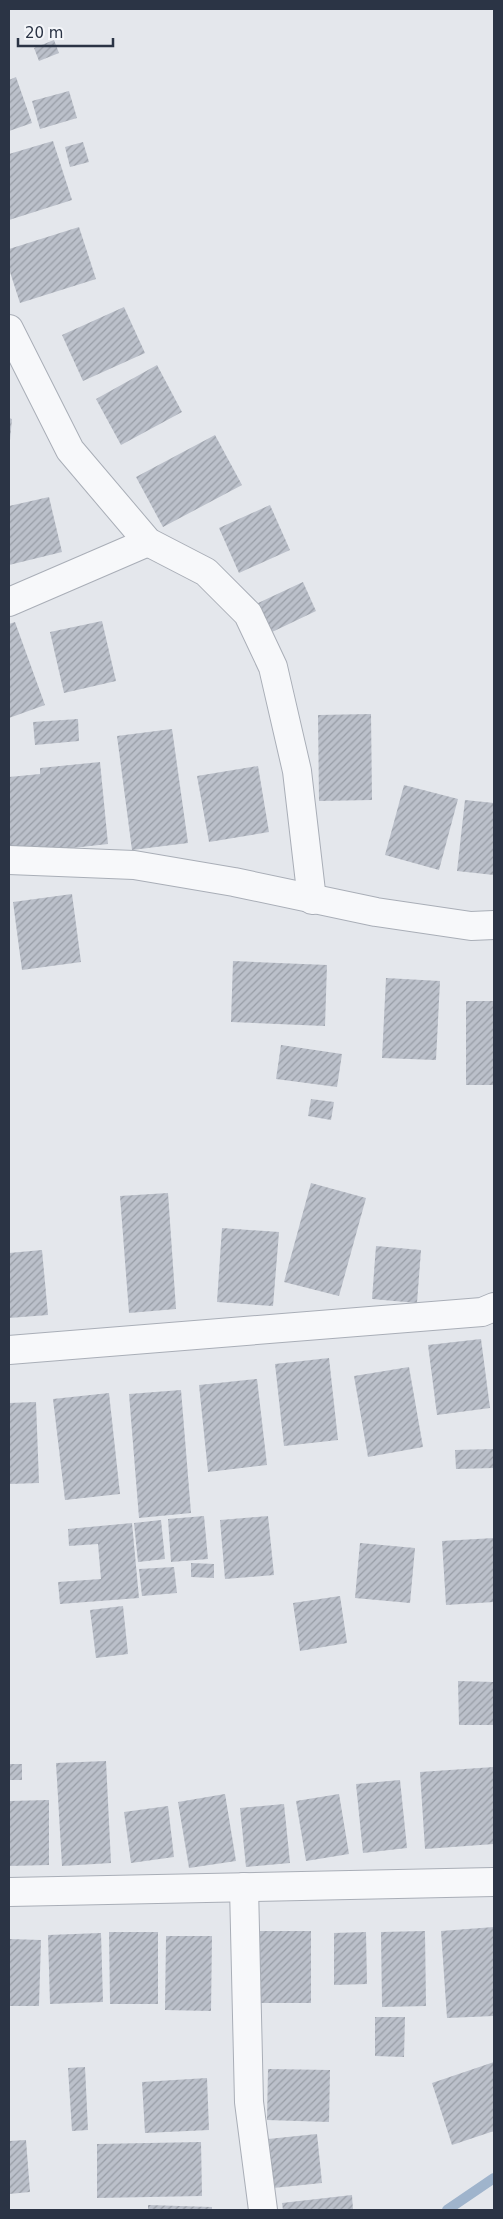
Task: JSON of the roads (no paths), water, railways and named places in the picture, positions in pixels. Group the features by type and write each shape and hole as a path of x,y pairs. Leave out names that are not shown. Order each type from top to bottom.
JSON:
{"street":[{"path":"9,329 70,450 148,542 206,572 248,614 272,667 297,771 312,900"},
{"path":"9,602 148,542"},
{"path":"9,860 134,865 234,882 376,912 471,926 494,925"},
{"path":"9,1350 488,1310"},
{"path":"9,1892 494,1882"},
{"path":"244,1887 249,2102 263,2210"}],"waterway":[{"path":"447,2210 494,2178"}]}
